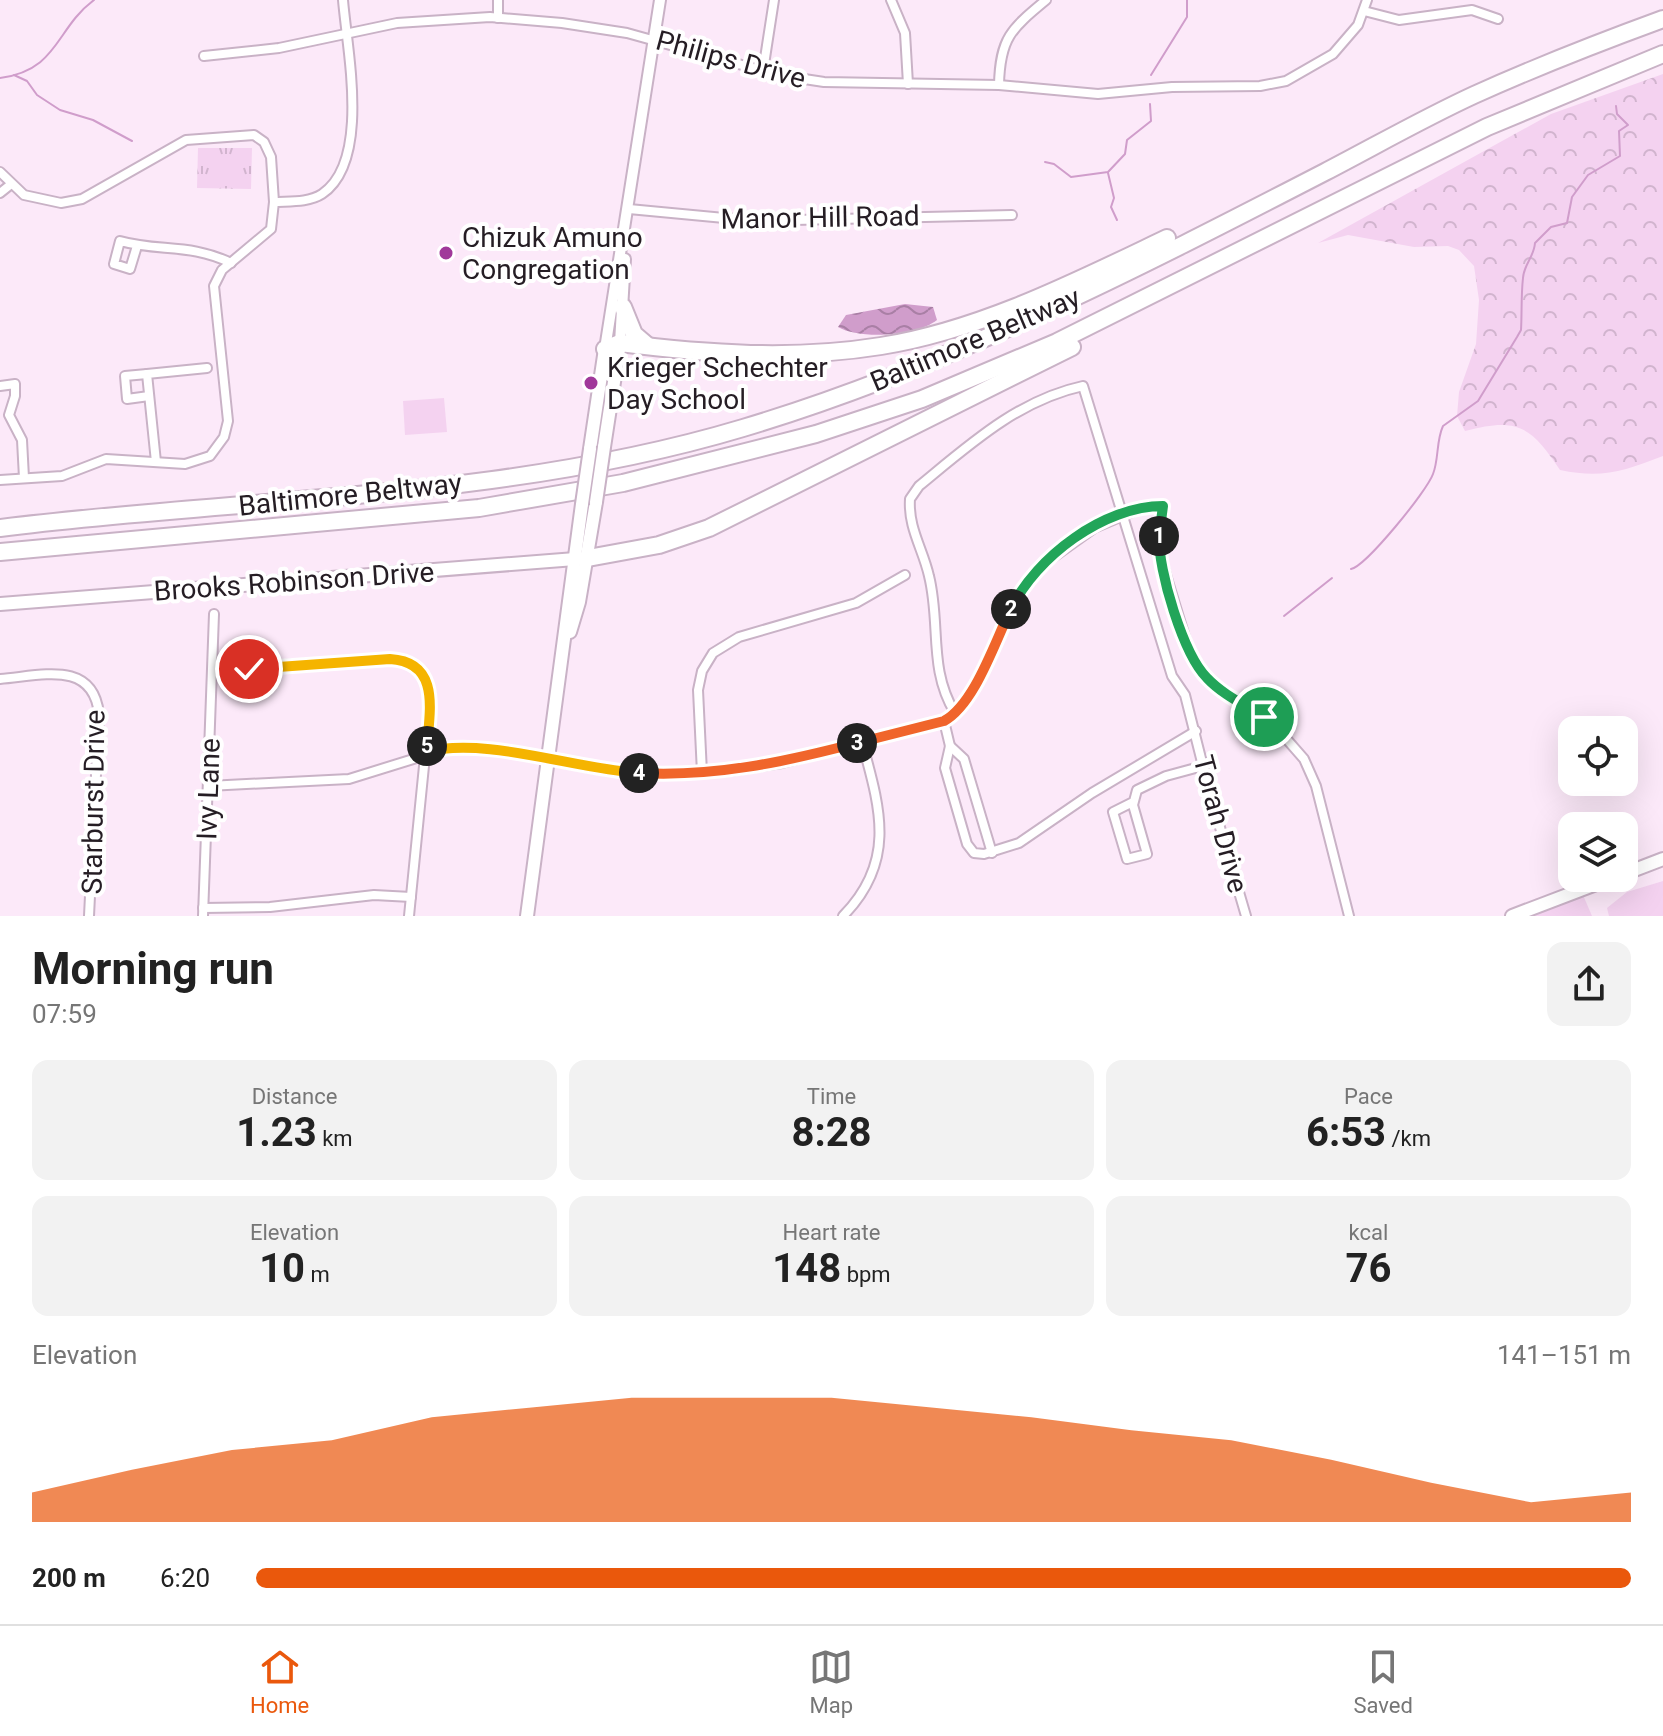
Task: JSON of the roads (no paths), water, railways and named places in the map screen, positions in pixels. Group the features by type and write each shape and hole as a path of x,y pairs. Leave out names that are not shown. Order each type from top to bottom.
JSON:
{"highway":[{"name":"Baltimore Beltway","path":"0,528 476,482 566,468 728,432 859,389 971,345 1323,173 1474,95 1663,19"},
{"name":"Baltimore Beltway","path":"0,552 479,508 623,483 749,453 922,399 999,368 1529,108 1663,54"},
{"path":"612,346 782,355 850,350 918,338 1051,291 1323,173"},
{"path":"581,558 659,545 743,512 1129,318 1356,197 1369,186"},
{"path":"623,307 634,334 649,347"}],"main road":[{"path":"581,558 596,502 612,346"},
{"path":"527,916 565,641 579,602 582,504 590,449 612,346"},
{"name":"Brooks Robinson Drive","path":"0,604 581,558"},
{"path":"1638,869 1663,859"},
{"path":"1512,916 1575,892"}],"street":[{"path":"274,202 313,198 328,188 342,171 351,131 343,0"},
{"path":"498,0 498,18"},
{"path":"612,346 660,0"},
{"path":"763,71 774,0"},
{"path":"891,0 905,33 908,84"},
{"path":"999,85 1001,51 1009,34 1046,0"},
{"name":"Philips Drive","path":"204,56 279,48 345,32 416,20 498,18 562,23 654,39 763,71 824,82 999,85 1098,94 1158,87 1274,85 1297,76 1333,54 1358,25 1367,0"},
{"path":"1364,11 1399,20 1472,10 1498,19"},
{"path":"0,172 10,185 24,195 51,202 71,202 82,199 186,140 254,135 264,142 271,157 274,202 271,229 231,263 214,286 228,421 224,437 210,456 197,462 106,459 62,476 0,480"},
{"path":"0,193 10,185"},
{"name":"Manor Hill Road","path":"629,209 756,221 1012,215"},
{"path":"612,346 623,307 626,233"},
{"path":"137,246 172,245 231,263"},
{"path":"149,396 127,399 125,376 207,368"},
{"path":"147,374 156,462"},
{"path":"0,386 15,384 15,396 4,416 22,440 24,478"},
{"name":"Torah Drive","path":"955,713 937,671 930,577 911,520 913,492 1002,420 1058,392 1083,386 1125,514 1172,676 1185,695 1246,916"},
{"path":"208,786 349,779 426,752 467,746 631,772 702,773 782,763 944,721 968,698 1029,578 1072,542 1125,514 1146,506 1163,506 1159,552 1189,650 1209,681 1276,727 1304,759 1316,786 1349,916"},
{"path":"702,773 698,690 702,671 713,653 739,637 856,603 905,575"},
{"name":"Ivy Lane","path":"203,912 214,614"},
{"path":"213,669 390,659 406,662 421,671 431,696 409,916"},
{"name":"Starburst Drive","path":"0,679 65,674 82,680 95,694 99,714 89,916"},
{"path":"944,721 950,746 945,768 967,844 979,854 992,853 1019,843 1092,793 1196,731"},
{"path":"843,916 865,888 879,851 879,806 862,742"},
{"path":"950,746 964,759 992,853"},
{"path":"1133,802 1113,812 1127,859 1147,854 1133,802 1137,790 1203,766"},
{"path":"203,912 374,895 411,897"}],"water":[{"path":"905,304 933,307 937,320 903,333 860,334 838,327 846,315"}],"waterway":[{"path":"0,78 34,67 94,0"},
{"path":"1151,75 1187,17 1187,0"},
{"path":"14,75 27,81 37,95 60,110 93,120 132,141"},
{"path":"1045,162 1054,164 1071,177 1108,172 1125,154 1127,140 1151,121 1150,104"},
{"path":"1351,569 1382,542 1420,496 1433,474 1443,426 1478,401 1517,337 1521,330 1524,273 1535,243 1551,227 1567,223 1572,197 1588,175 1620,156 1619,131 1628,125 1617,114 1616,106"},
{"path":"1108,173 1114,198 1111,207 1117,220"},
{"path":"1284,616 1332,578"}],"place":[{"name":"Chizuk Amuno Congregation","path":"446,253"},
{"name":"Krieger Schechter Day School","path":"591,383"}]}
